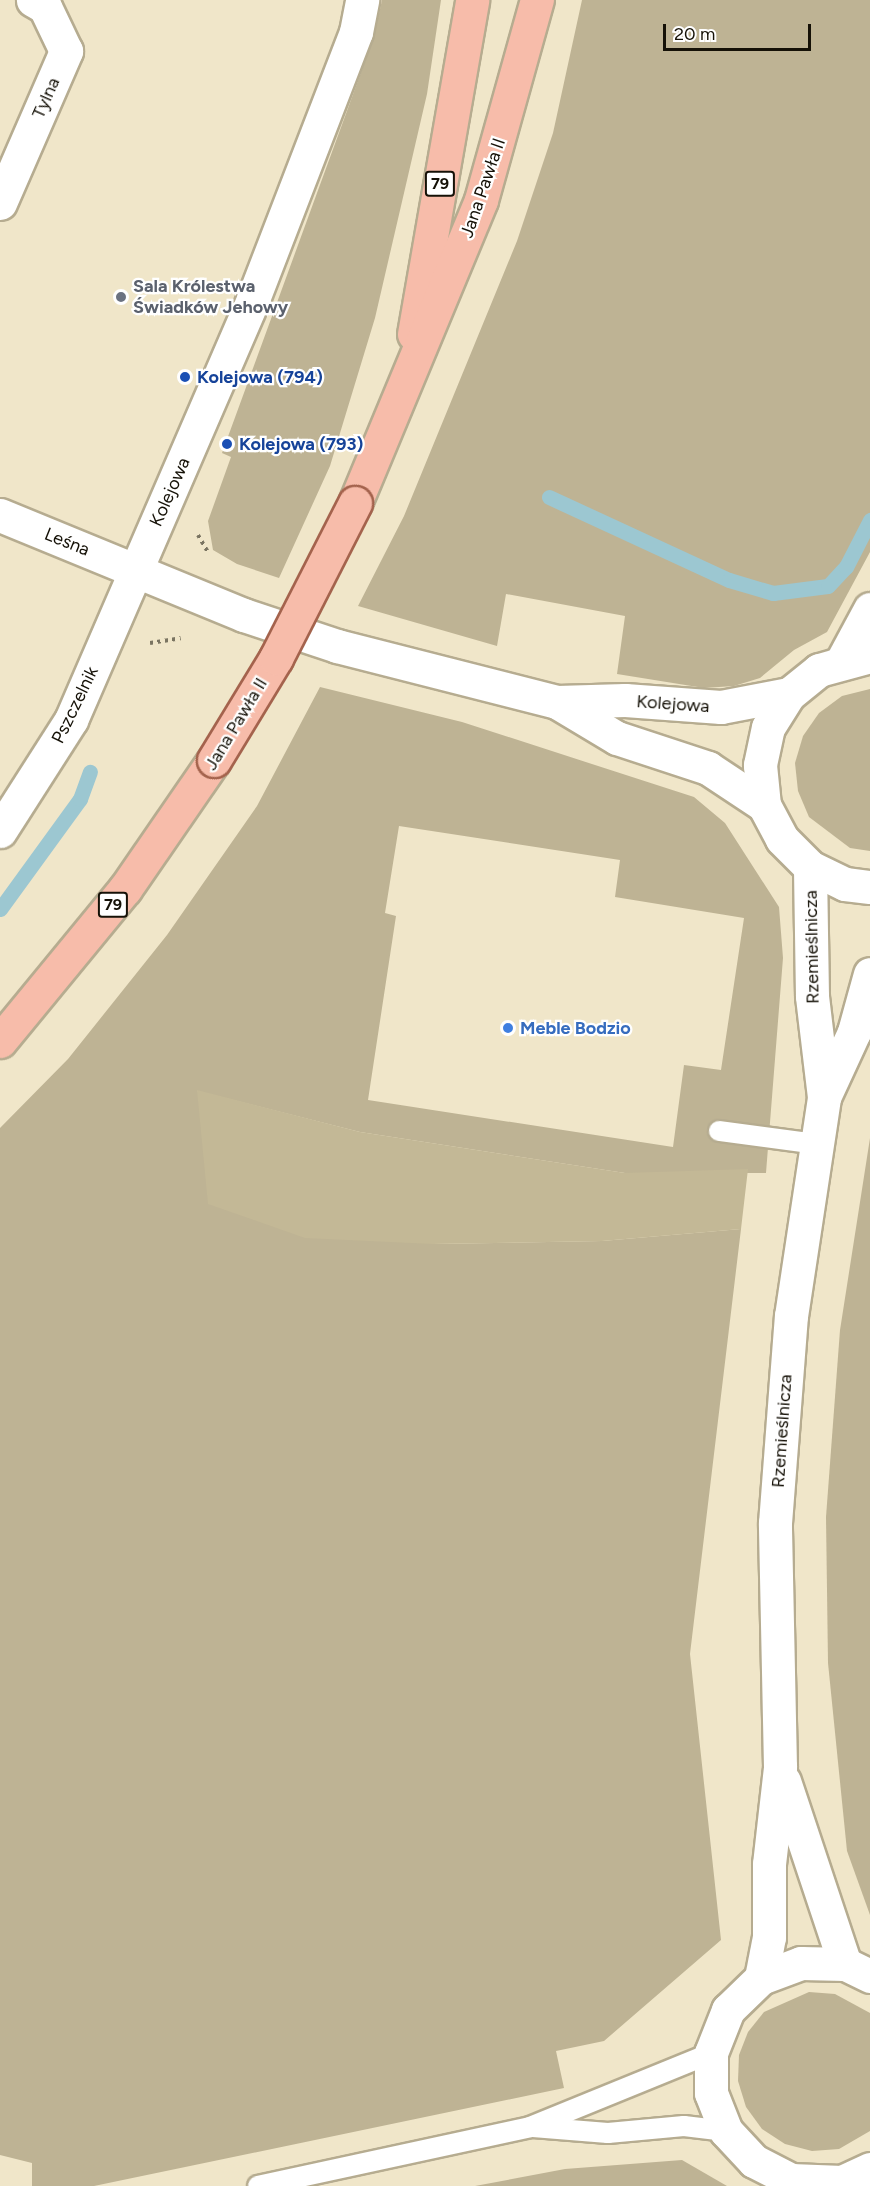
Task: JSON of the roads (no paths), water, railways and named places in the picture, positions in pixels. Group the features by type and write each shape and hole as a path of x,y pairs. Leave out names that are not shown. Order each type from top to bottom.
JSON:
{"main road":[{"name":"Jana Pawła II","path":"408,369 472,0"},
{"name":"Jana Pawła II","path":"0,1041 125,889 214,760 276,658 355,503 408,369 441,303 481,200 537,0"}],"street":[{"name":"Tylna","path":"0,203 66,51 45,7 33,0"},
{"name":"Kolejowa","path":"362,0 356,32 253,299 134,570 336,646 557,702 625,700 721,707 789,694"},
{"name":"Leśna","path":"0,515 134,570"},
{"name":"Pszczelnik","path":"0,831 71,720 134,570"},
{"path":"870,609 856,658 819,670 789,694 768,727 760,765 764,804 782,840 810,867 845,884 870,887"},
{"name":"Kolejowa","path":"557,702 617,738 708,768 764,804"},
{"name":"Rzemieślnicza","path":"761,1978 768,1937 769,1864 780,1767 775,1522 790,1316 824,1097 812,996 810,867"},
{"name":"Rzemieślnicza","path":"824,1097 854,1032 870,974"},
{"name":"Rzemieślnicza","path":"780,1767 857,1970"},
{"path":"857,1970 801,1963 761,1978 728,2010 711,2053 711,2094 726,2131 754,2162 794,2183 842,2182 870,2169"}],"lane":[{"path":"719,1131 817,1144"},
{"path":"258,2186 530,2127 711,2053"},
{"path":"530,2127 608,2133 684,2126 726,2131"}],"waterway":[{"path":"549,497 729,580 773,593 828,586 846,567 870,520"},
{"path":"0,909 80,799 90,772"}],"place":[{"name":"Sala Królestwa Świadków Jehowy","path":"121,297"},
{"name":"Kolejowa (794)","path":"185,377"},
{"name":"Kolejowa (793)","path":"227,444"},
{"name":"Meble Bodzio","path":"508,1028"}]}
